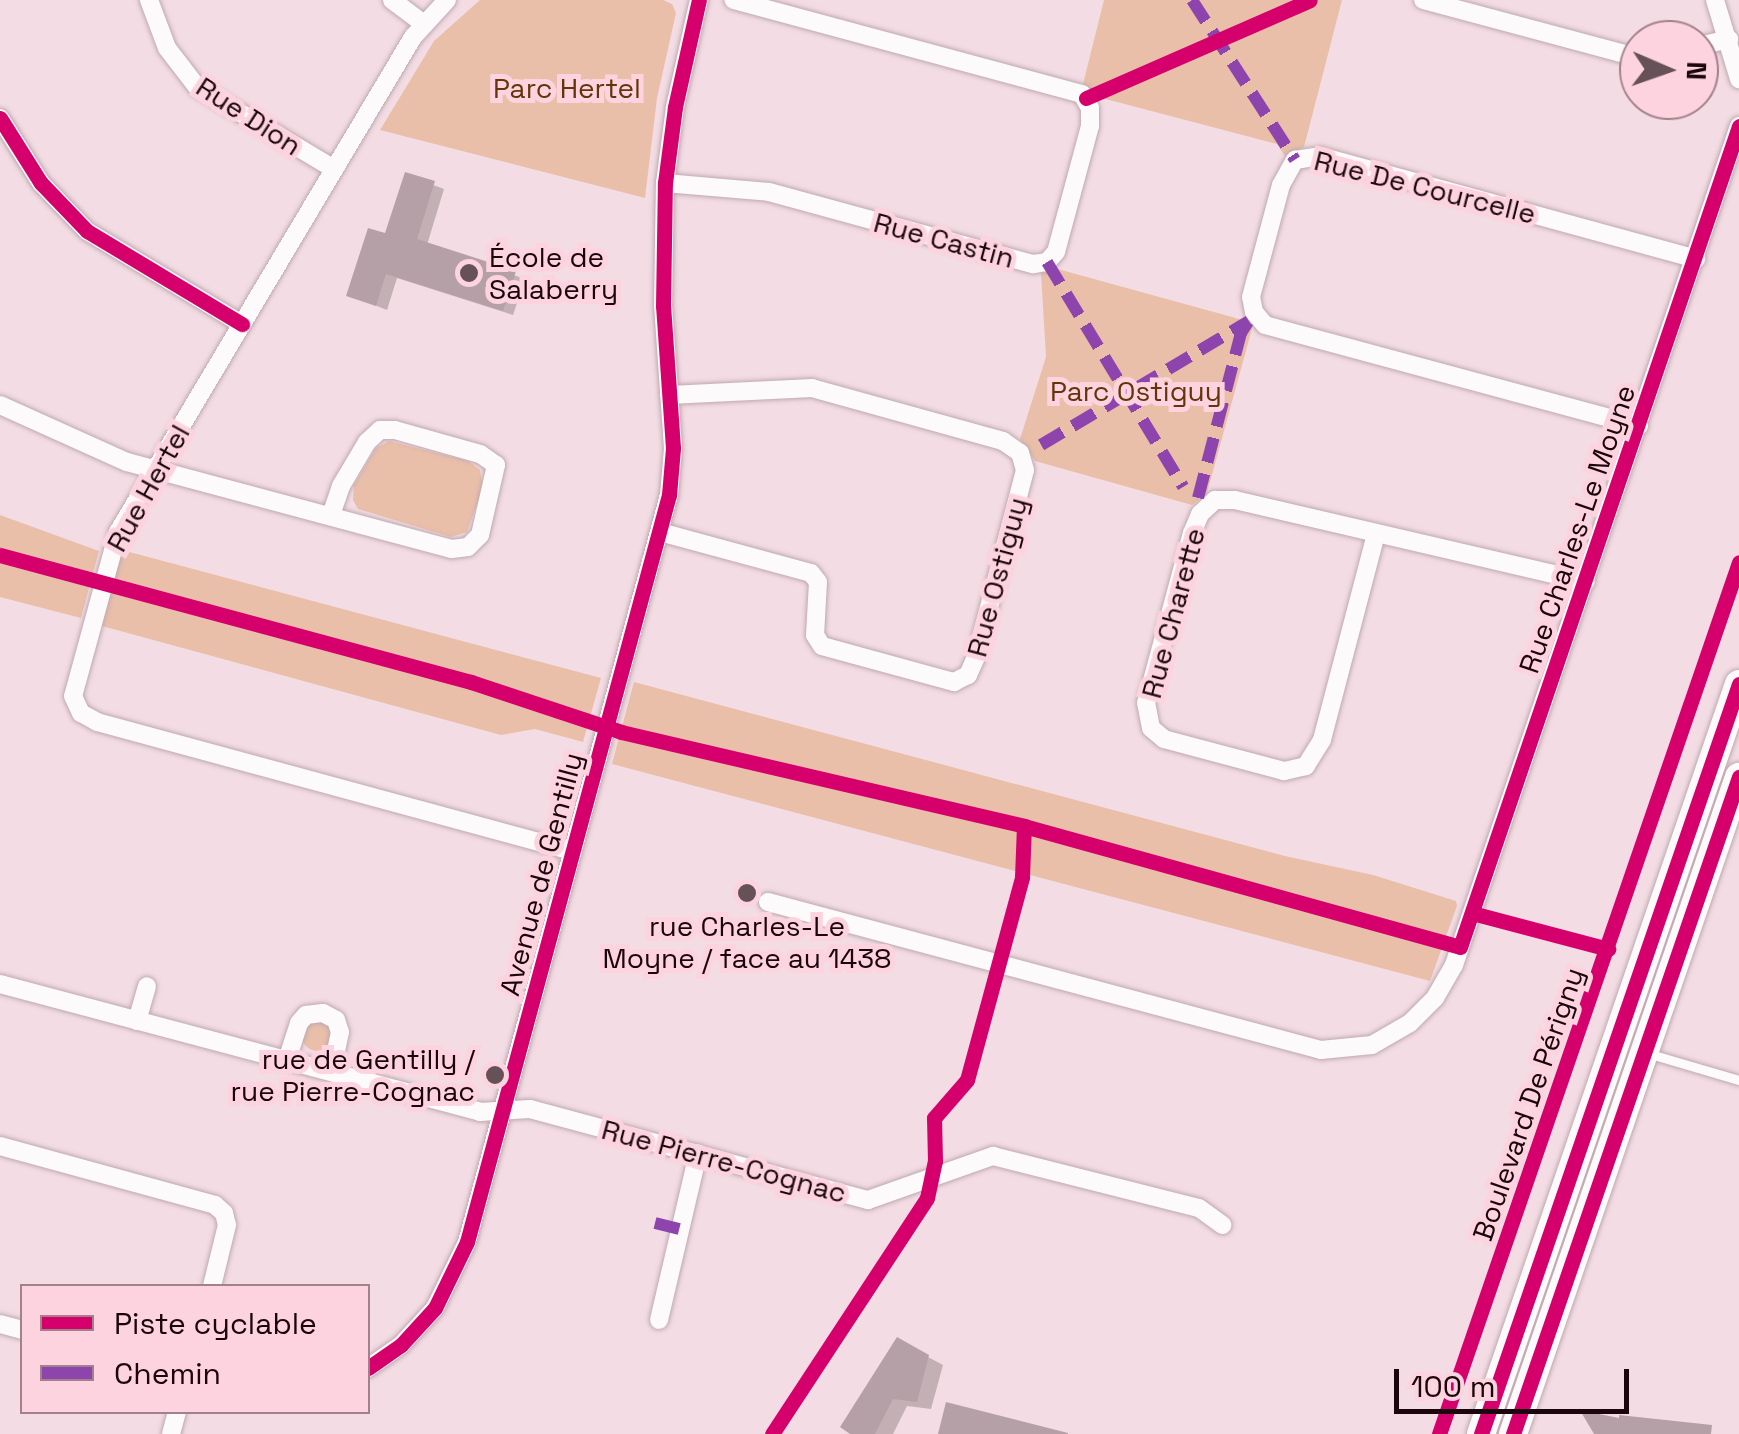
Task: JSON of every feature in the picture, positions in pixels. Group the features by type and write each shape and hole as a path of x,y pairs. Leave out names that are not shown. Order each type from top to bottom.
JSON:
{"main road":[{"path":"1481,1434 1739,684"},
{"path":"1519,1432 1645,1052 1732,822 1739,777"}],"street":[{"name":"Rue Dion","path":"150,0 166,48 197,86 334,169"},
{"path":"392,0 422,23"},
{"name":"Rue Hertel","path":"447,0 422,23 118,532 74,683 74,700 84,716 573,851"},
{"name":"Avenue de Gentilly","path":"370,1366 416,1331 448,1287 467,1242 660,532 673,466 662,306 665,183 675,106 699,0"},
{"name":"Rue Castin","path":"665,183 768,192 1034,264 1047,262 1056,252 1090,126 1090,108 1082,94 733,0"},
{"path":"1423,0 1619,53"},
{"path":"1715,0 1739,79"},
{"path":"1719,41 1729,38"},
{"path":"0,118 41,183 87,231 242,324"},
{"name":"Rue Charles-Le Moyne","path":"768,902 1309,1048 1340,1050 1372,1045 1420,1015 1449,976 1739,126"},
{"name":"Rue De Courcelle","path":"1639,426 1265,325 1254,312 1252,297 1280,185 1292,163 1312,155 1696,259"},
{"name":"Rue Ostiguy","path":"660,532 811,573 818,582 815,635 822,646 954,682 968,675 975,662 1026,470 1020,452 1003,441 812,388 669,394"},
{"path":"0,405 156,471 447,548 464,548 480,535 496,465 480,454 395,430 380,430 366,442 341,486 332,515"},
{"name":"Rue Charette","path":"1376,534 1322,740 1306,766 1284,771 1164,738 1151,728 1146,703 1192,532 1209,504 1235,500 1586,582"},
{"name":"Rue Pierre-Cognac","path":"0,984 480,1112 530,1109 868,1200 992,1156 1198,1208 1222,1225"},
{"path":"137,1021 146,986"},
{"path":"287,1060 298,1023 306,1015 323,1013 336,1020 340,1032 332,1071"},
{"path":"0,1146 215,1205 224,1213 227,1226 212,1284"},
{"path":"659,1320 698,1154"}],"lane":[{"path":"1645,1052 1739,1080"}],"green space":[{"name":"Parc Hertel","path":"480,0 663,0 672,4 676,13 657,98 645,198 380,130 434,41"},
{"path":"1104,0 1342,0 1304,147 1285,156 1277,144 1098,97 1083,84"},
{"name":"Parc Ostiguy","path":"1054,268 1243,320 1247,316 1253,325 1207,493 1192,505 1035,461 1020,439 1046,357 1041,273"},
{"path":"389,441 468,461 480,470 483,487 467,532 451,537 358,509 353,500 354,485 376,448"},
{"path":"0,515 99,551 81,618 0,597"},
{"path":"122,550 601,678 583,742 535,729 501,735 102,626"},
{"path":"634,682 1285,856 1373,875 1456,901 1457,906 1430,981 612,764"},
{"path":"317,1021 328,1025 332,1036 328,1047 317,1051 306,1047 302,1036 306,1025"}],"building":[{"path":"405,172 435,181 417,239 516,271 503,311 386,274 376,306 346,296 368,228 385,233"},
{"path":"897,1337 929,1355 917,1402 893,1399 875,1434 850,1434 840,1427"},
{"path":"946,1402 1068,1433 1068,1434 938,1434"},
{"path":"1581,1412 1619,1418 1712,1425 1711,1434 1594,1434"}],"marked path":[{"path":"1192,0 1295,160"},
{"path":"1047,262 1183,487"},
{"path":"1041,445 1249,321"},
{"path":"1198,498 1241,333 1248,322"},
{"path":"655,1223 679,1229"}],"cycle path":[{"path":"370,1367 401,1345 435,1308 467,1242 669,495 673,448 663,306 665,183 675,107 699,0"},
{"path":"1086,98 1310,0"},
{"path":"0,118 41,183 87,231 242,324"},
{"path":"0,555 471,682 621,732 1024,826 1460,947 1739,126"},
{"name":"Boulevard De Périgny","path":"1439,1434 1739,562"},
{"path":"1481,1434 1739,684"},
{"path":"1513,1434 1739,777"},
{"path":"772,1434 927,1198 935,1161 934,1118 967,1080 1022,877 1024,826"},
{"path":"1472,913 1608,949"}],"place":[{"name":"École de Salaberry","path":"469,273"},
{"name":"rue Charles-Le Moyne / face au 1438","path":"747,893"},
{"name":"rue de Gentilly / rue Pierre-Cognac","path":"495,1075"}]}
